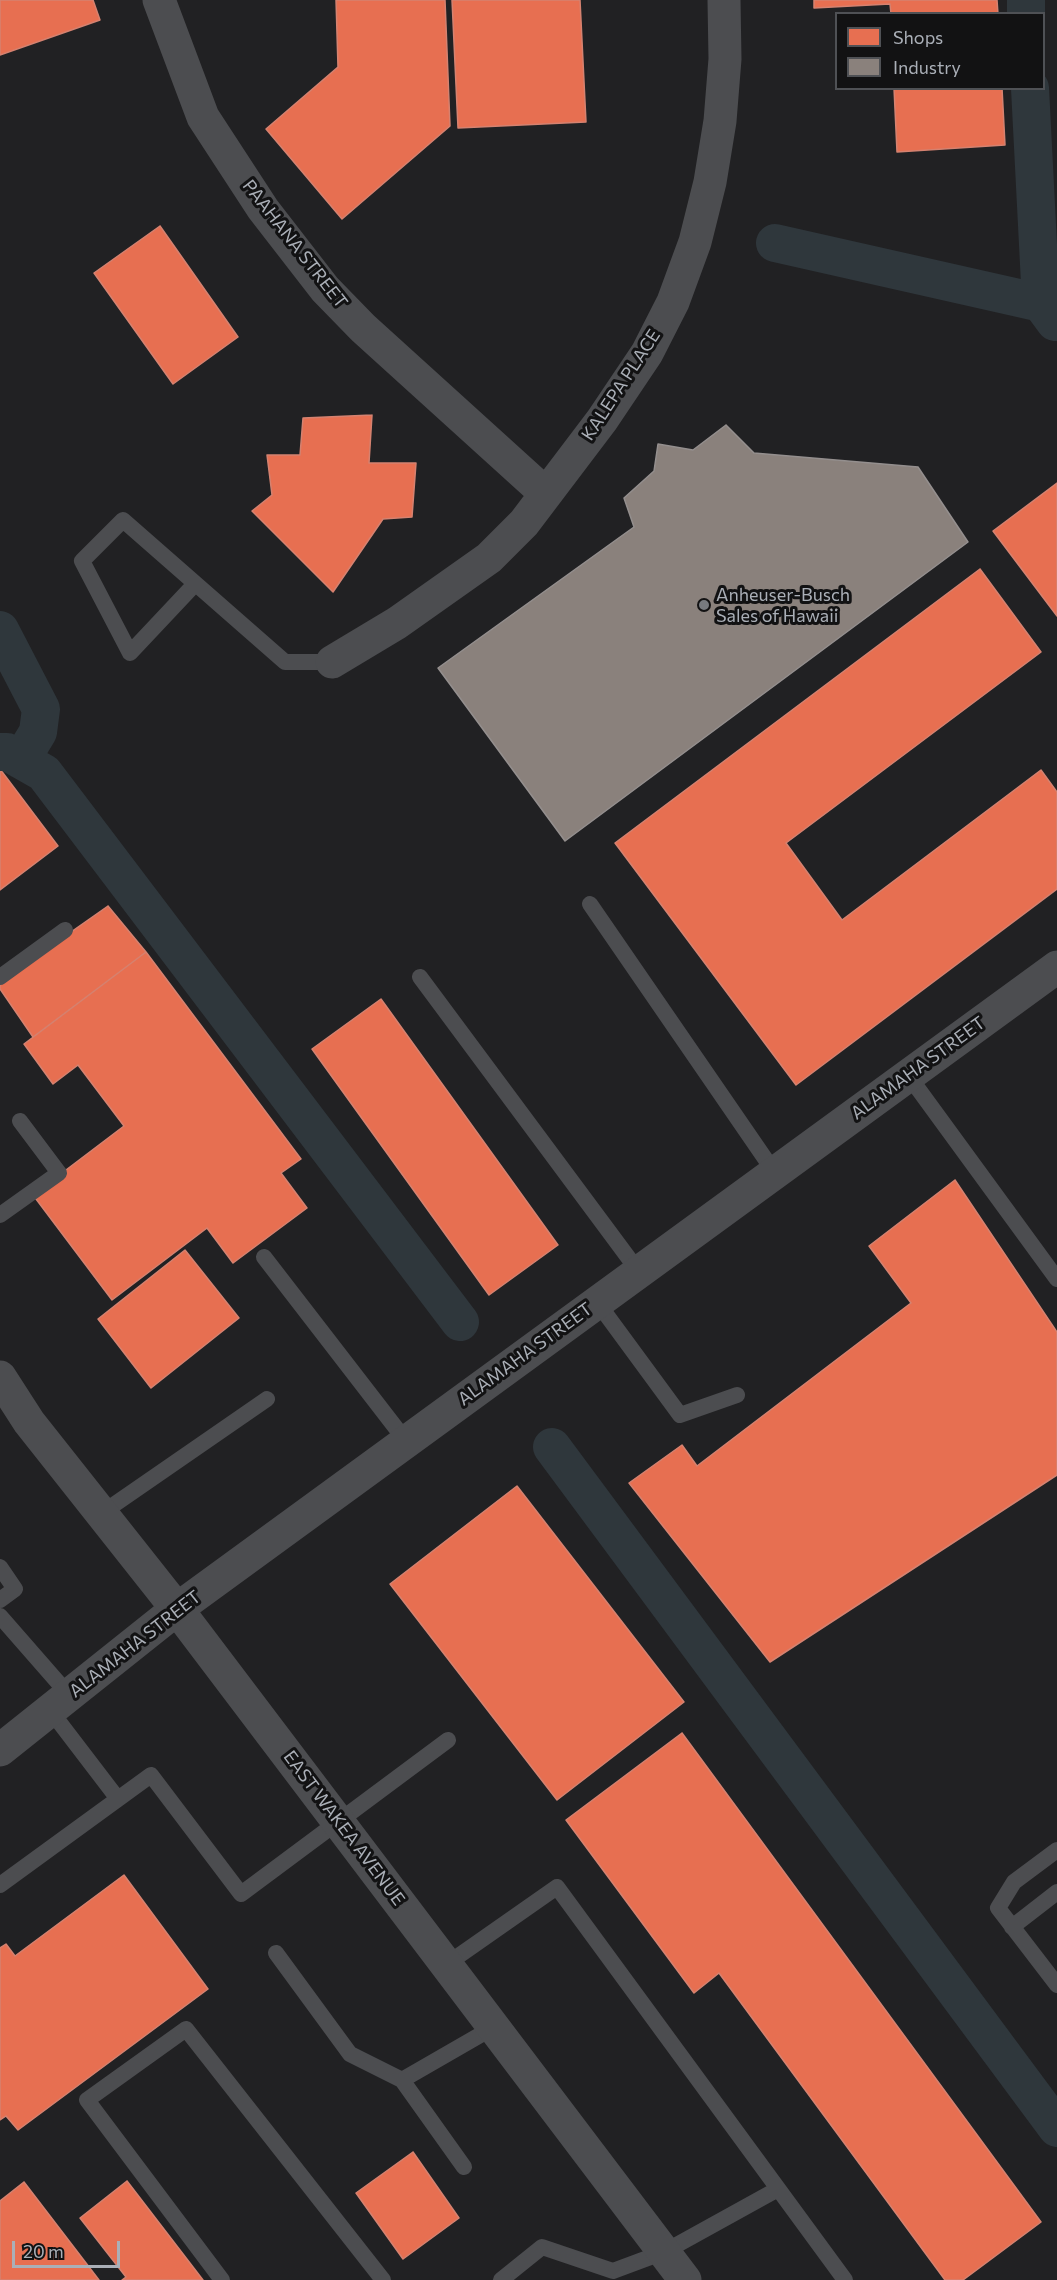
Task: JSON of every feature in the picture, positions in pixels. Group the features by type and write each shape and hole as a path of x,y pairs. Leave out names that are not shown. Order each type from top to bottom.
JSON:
{"street":[{"name":"PAAHANA STREET","path":"159,0 203,117 263,209 325,289 363,328 545,493"},
{"name":"KALEPA PLACE","path":"332,662 397,623 489,558 524,523 608,410 647,353 673,302 695,242 710,182 720,121 725,59 724,0"},
{"name":"ALAMAHA STREET","path":"0,1750 177,1609 1057,967"},
{"name":"EAST WAKEA AVENUE","path":"0,1377 29,1422 177,1609 685,2280"}],"lane":[{"path":"195,585 129,653 82,561 123,520 285,662 332,662"},
{"path":"590,904 775,1173"},
{"path":"0,976 65,930"},
{"path":"420,977 639,1272"},
{"path":"908,1075 1057,1279"},
{"path":"0,1215 59,1173 20,1121"},
{"path":"264,1257 406,1441"},
{"path":"597,1302 680,1415 737,1395"},
{"path":"102,1514 267,1399"},
{"path":"0,1568 15,1589 0,1599"},
{"path":"0,1616 60,1702 118,1799"},
{"path":"0,1885 151,1775 241,1894 448,1740"},
{"path":"1057,1851 1014,1882 998,1908 1057,1985"},
{"path":"447,1965 557,1887 845,2280"},
{"path":"1012,1927 1057,1892"},
{"path":"276,1953 350,2054 402,2080 464,2167"},
{"path":"402,2080 494,2027"},
{"path":"222,2280 87,2100 186,2029 383,2280"},
{"path":"501,2280 542,2247 607,2275 664,2252 778,2189"}],"shaded area":[{"path":"0,0 1057,0 1057,2280 0,2280"}],"building: Shops":[{"path":"0,0 93,0 100,20 0,55"},
{"path":"336,0 445,0 450,126 342,219 266,129 338,67"},
{"path":"452,0 580,0 586,122 458,128"},
{"path":"814,0 997,0 998,12 891,12 890,4 814,8"},
{"path":"894,90 1002,90 1005,145 897,152"},
{"path":"160,226 238,337 173,384 94,273"},
{"path":"372,415 369,463 416,463 412,517 383,519 333,592 252,511 272,495 267,455 300,455 303,418"},
{"path":"1057,483 1057,616 993,531"},
{"path":"980,569 1041,652 786,843 842,920 1041,770 1057,792 1057,889 796,1085 615,843"},
{"path":"0,769 58,846 0,890"},
{"path":"108,906 146,952 33,1037 0,989 0,982"},
{"path":"146,952 301,1159 281,1173 307,1208 233,1263 207,1228 112,1300 33,1195 124,1126 78,1065 53,1084 24,1044"},
{"path":"381,999 558,1245 489,1295 312,1049"},
{"path":"955,1180 1057,1332 1057,1475 770,1662 629,1483 682,1445 697,1466 911,1303 869,1246"},
{"path":"185,1250 239,1318 151,1388 98,1319"},
{"path":"517,1486 684,1702 557,1800 390,1584"},
{"path":"682,1733 1041,2222 963,2280 945,2280 719,1973 694,1993 566,1820"},
{"path":"124,1875 208,1989 18,2130 6,2116 0,2120 0,1948 6,1944 15,1956"},
{"path":"413,2152 459,2218 403,2259 356,2193"},
{"path":"127,2181 203,2280 122,2280 126,2277 80,2218"},
{"path":"24,2182 99,2280 0,2280 0,2201"}],"building: Industry":[{"name":"Anheuser-Busch Sales of Hawaii","path":"726,425 754,453 918,467 968,542 565,841 438,668 634,527 624,498 654,471 658,444 693,450"}],"waterway":[{"path":"1026,0 1026,12"},
{"path":"1030,90 1041,303 1055,322"},
{"path":"775,243 1041,303"},
{"path":"0,630 41,709 38,732 21,760"},
{"path":"0,752 7,752 44,773 460,1322"},
{"path":"552,1447 1057,2128"}],"place":[{"name":"Anheuser-Busch Sales of Hawaii","path":"704,605"}]}
